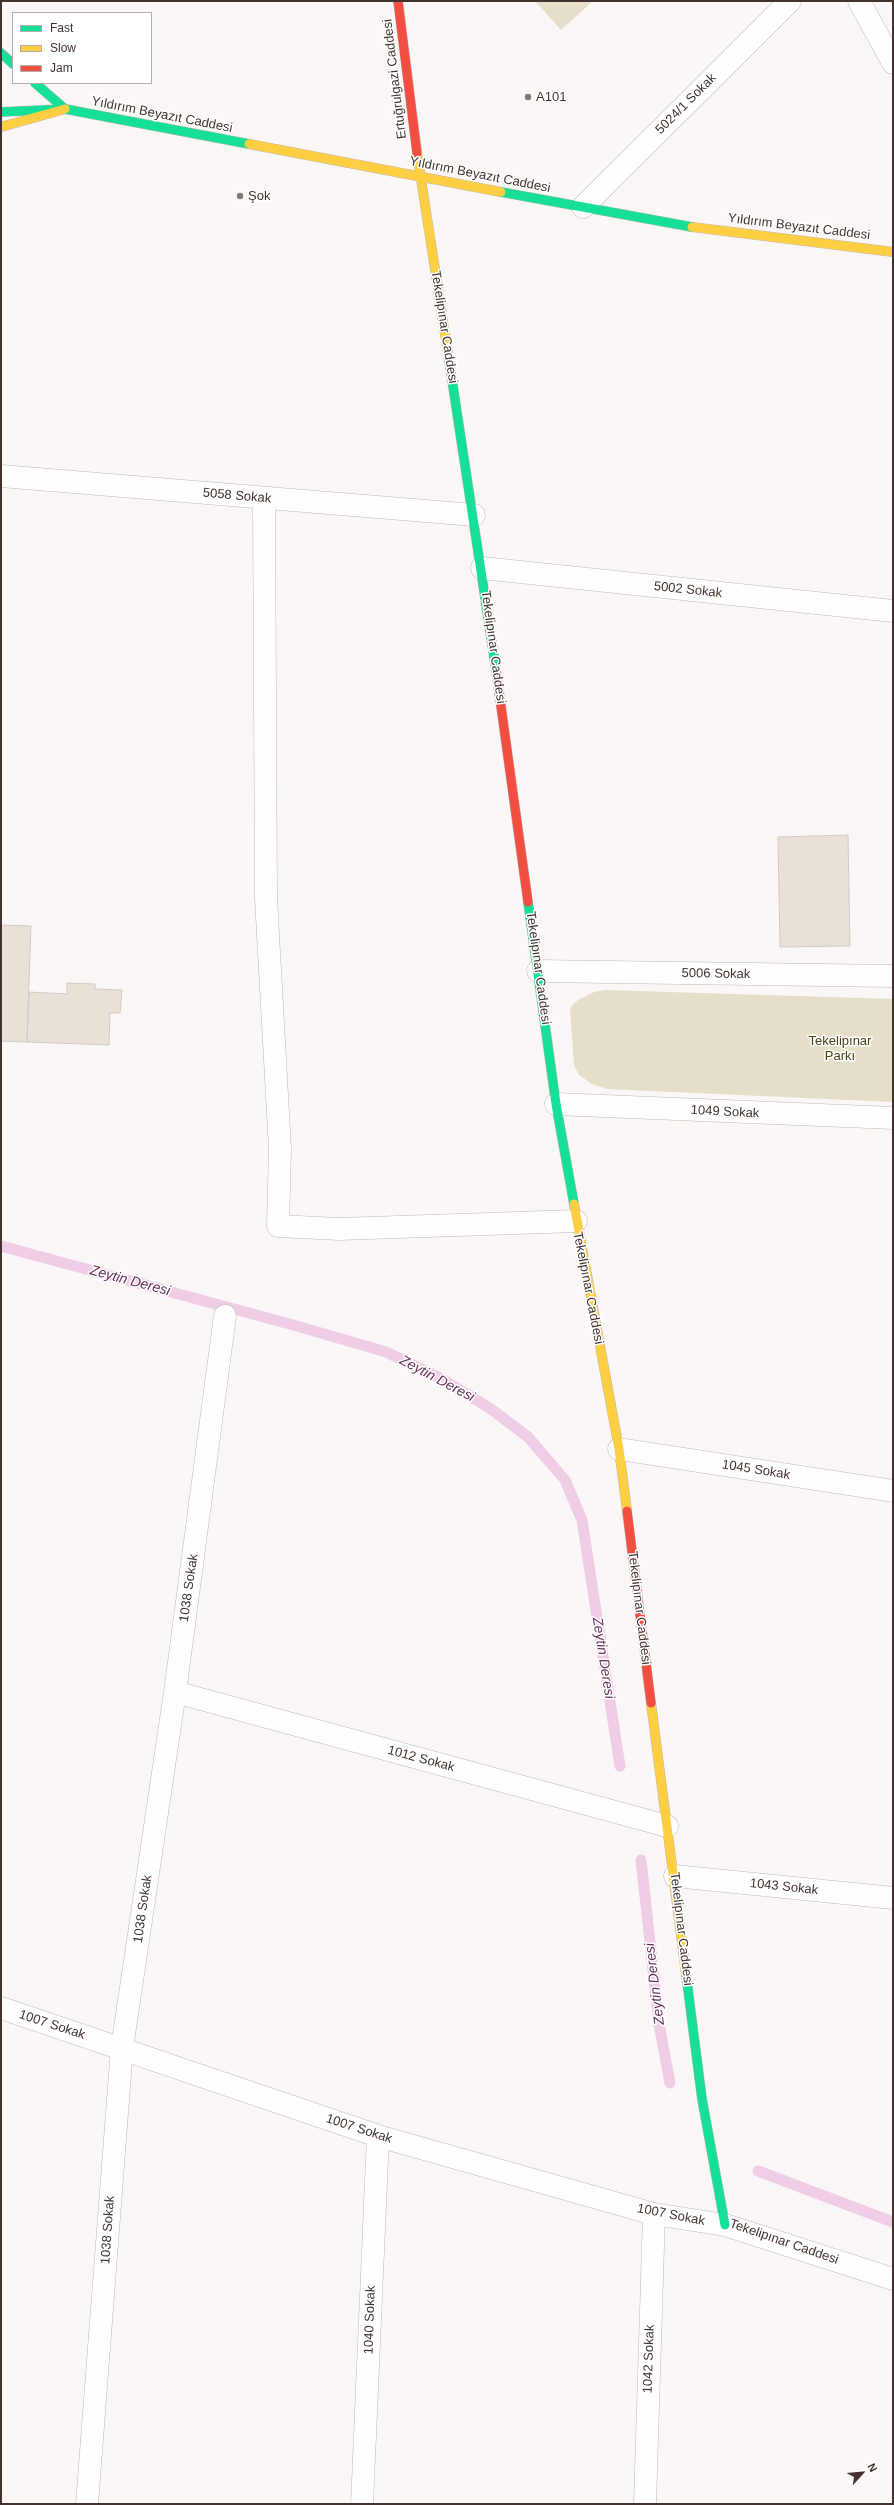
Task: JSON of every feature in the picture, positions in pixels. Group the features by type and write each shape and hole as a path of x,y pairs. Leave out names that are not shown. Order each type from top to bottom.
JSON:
{"street":[{"name":"Ertuğrulgazi Caddesi","path":"398,1 420,177"},
{"name":"5024/1 Sokak","path":"583,208 790,1"},
{"path":"859,1 893,63"},
{"path":"1,53 12,63"},
{"path":"36,84 65,109"},
{"name":"Yıldırım Beyazıt Caddesi","path":"65,109 673,225 893,252"},
{"path":"1,112 65,109"},
{"path":"1,127 65,109"},
{"name":"Tekelipınar Caddesi","path":"420,177 482,568 556,1104 576,1221 619,1449 667,1826 675,1876 702,2099 725,2225 893,2279"},
{"name":"5058 Sokak","path":"1,476 474,515"},
{"path":"264,498 266,898 280,1149 278,1226 339,1229 576,1221"},
{"name":"5002 Sokak","path":"482,568 893,611"},
{"name":"5006 Sokak","path":"538,971 893,976"},
{"name":"1049 Sokak","path":"556,1104 893,1118"},
{"name":"1038 Sokak","path":"87,2504 122,2048 175,1692 224,1316"},
{"name":"1045 Sokak","path":"619,1449 893,1491"},
{"name":"1012 Sokak","path":"175,1692 667,1826"},
{"name":"1043 Sokak","path":"675,1876 893,1898"},
{"name":"1007 Sokak","path":"1,2008 378,2136 654,2214 725,2225"},
{"name":"1040 Sokak","path":"362,2504 378,2136"},
{"name":"1042 Sokak","path":"645,2504 654,2214"}],"green space":[{"path":"535,1 593,1 561,30"},
{"name":"Tekelipınar Parkı","path":"605,990 893,999 893,1102 607,1089 592,1084 579,1075 574,1065 570,1008 578,1000 594,992"}],"building":[{"path":"848,835 850,946 780,947 778,837"},
{"path":"1,925 31,926 27,1042 1,1041"},
{"path":"67,983 95,984 95,989 122,990 120,1013 110,1013 109,1045 27,1042 29,992 67,994"}],"waterway":[{"name":"Zeytin Deresi","path":"1,1246 297,1326 386,1352 442,1379 491,1409 528,1437 565,1480 582,1520 620,1766"},
{"name":"Zeytin Deresi","path":"641,1860 659,2024 670,2083"},
{"name":"Zeytin Deresi","path":"758,2171 893,2222"}],"traffic: fast":[{"path":"1,53 12,63"},
{"path":"36,84 65,109"},
{"path":"1,112 65,109 249,144"},
{"path":"501,192 692,227"},
{"path":"449,360 496,670"},
{"path":"528,902 556,1104 574,1204"},
{"path":"686,1974 702,2099 725,2225"}],"traffic: slow":[{"path":"1,127 65,109"},
{"path":"249,144 501,192"},
{"path":"417,153 449,360"},
{"path":"692,227 893,252"},
{"path":"574,1204 619,1449 627,1511"},
{"path":"651,1703 686,1974"}],"traffic: jam":[{"path":"398,1 417,153"},
{"path":"496,670 528,902"},
{"path":"627,1511 651,1703"}],"place":[{"name":"A101","path":"528,97"},
{"name":"Şok","path":"240,196"}]}
